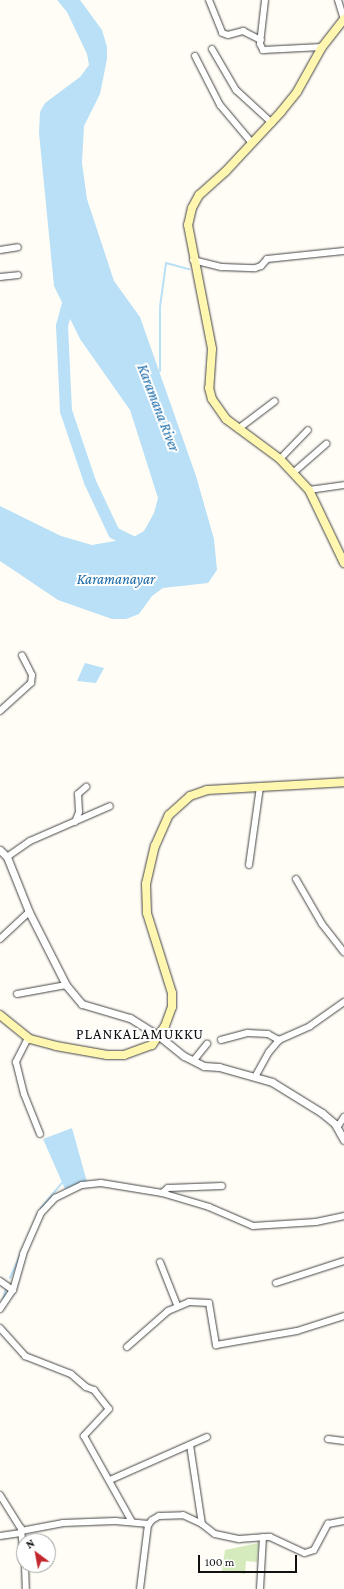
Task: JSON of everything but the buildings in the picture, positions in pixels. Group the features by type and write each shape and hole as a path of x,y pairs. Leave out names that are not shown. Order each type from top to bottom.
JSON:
{"main road":[{"path":"344,20 322,46 297,92 272,123 202,192 192,208 188,225 193,260 212,349 209,374 212,400 226,420 280,459 294,472 309,490 344,563"},
{"path":"0,1015 28,1038 56,1046 107,1055 124,1055 142,1050 152,1045 160,1036 172,1008 172,993 148,919 145,901 149,867 160,834 169,815 190,796 207,790 344,782"}],"street":[{"path":"209,0 222,32 228,35 243,32 261,40"},
{"path":"265,0 261,40 265,52 322,46"},
{"path":"338,0 344,20"},
{"path":"212,49 236,90 272,123"},
{"path":"195,56 217,101 252,143"},
{"path":"0,250 18,247"},
{"path":"193,260 222,267 255,268 260,266 267,259 344,251"},
{"path":"0,277 18,275"},
{"path":"238,429 275,401"},
{"path":"280,459 308,430"},
{"path":"294,472 326,444"},
{"path":"309,490 344,485"},
{"path":"0,711 31,683 32,675 22,655"},
{"path":"75,822 79,812 78,794 86,787"},
{"path":"250,865 260,787"},
{"path":"7,857 30,841 110,806"},
{"path":"0,850 7,857 30,912 66,985 82,1004 130,1018 160,1036 184,1056 204,1066 219,1067 272,1082 306,1101 337,1128 344,1140"},
{"path":"296,880 322,924 344,952"},
{"path":"0,939 30,912"},
{"path":"17,994 66,985"},
{"path":"255,1077 269,1052 279,1040 310,1026 344,1002"},
{"path":"221,1040 248,1033 268,1034 279,1040"},
{"path":"28,1038 16,1062 24,1094 40,1134"},
{"path":"194,1060 207,1044"},
{"path":"337,1128 344,1117"},
{"path":"0,1309 13,1290 23,1254 41,1213 55,1198 82,1185 101,1183 162,1193 209,1207 253,1226 316,1222 344,1216"},
{"path":"162,1193 168,1188 222,1186"},
{"path":"276,1283 344,1261"},
{"path":"160,1262 177,1305"},
{"path":"0,1281 13,1290"},
{"path":"127,1347 157,1319 177,1305 189,1302 209,1303 216,1345 297,1331 344,1316"},
{"path":"0,1328 25,1356 71,1374 86,1387 94,1390 109,1409 84,1436 110,1480 132,1522"},
{"path":"110,1480 207,1437"},
{"path":"328,1439 344,1440"},
{"path":"190,1445 202,1524"},
{"path":"0,1495 17,1519 21,1532"},
{"path":"140,1589 149,1524 159,1516 183,1516 202,1524 215,1534 239,1539 270,1537 305,1553 310,1553 328,1524 344,1521"},
{"path":"0,1536 63,1523 132,1522 149,1524"},
{"path":"260,1589 264,1537"},
{"path":"25,1573 26,1589"}],"green space":[{"path":"259,1543 257,1562 246,1561 245,1574 222,1571 225,1550"}],"water":[{"name":"Karamanayar","path":"57,0 80,0 102,30 107,47 107,59 100,94 84,126 82,163 87,199 114,281 140,317 196,476 214,539 217,570 208,583 163,588 152,596 139,614 126,619 112,619 58,600 0,561 0,506 61,536 92,545 132,538 144,531 154,513 158,498 130,410 80,339 54,286 39,133 40,112 45,103 80,77 89,65 87,54 67,12"},
{"path":"85,663 104,668 96,683 77,681"},
{"path":"72,1128 87,1182 65,1189 43,1139"}],"waterway":[{"name":"Karamana River","path":"160,371 160,307 166,263 189,269"},
{"path":"70,296 62,326 66,411 90,482 114,533 141,546"},
{"path":"41,1208 64,1181"},
{"path":"10,1278 39,1212"},
{"path":"2,1303 6,1288"}],"district":[{"name":"PLANKALAMUKKU","path":"140,1035"}]}
